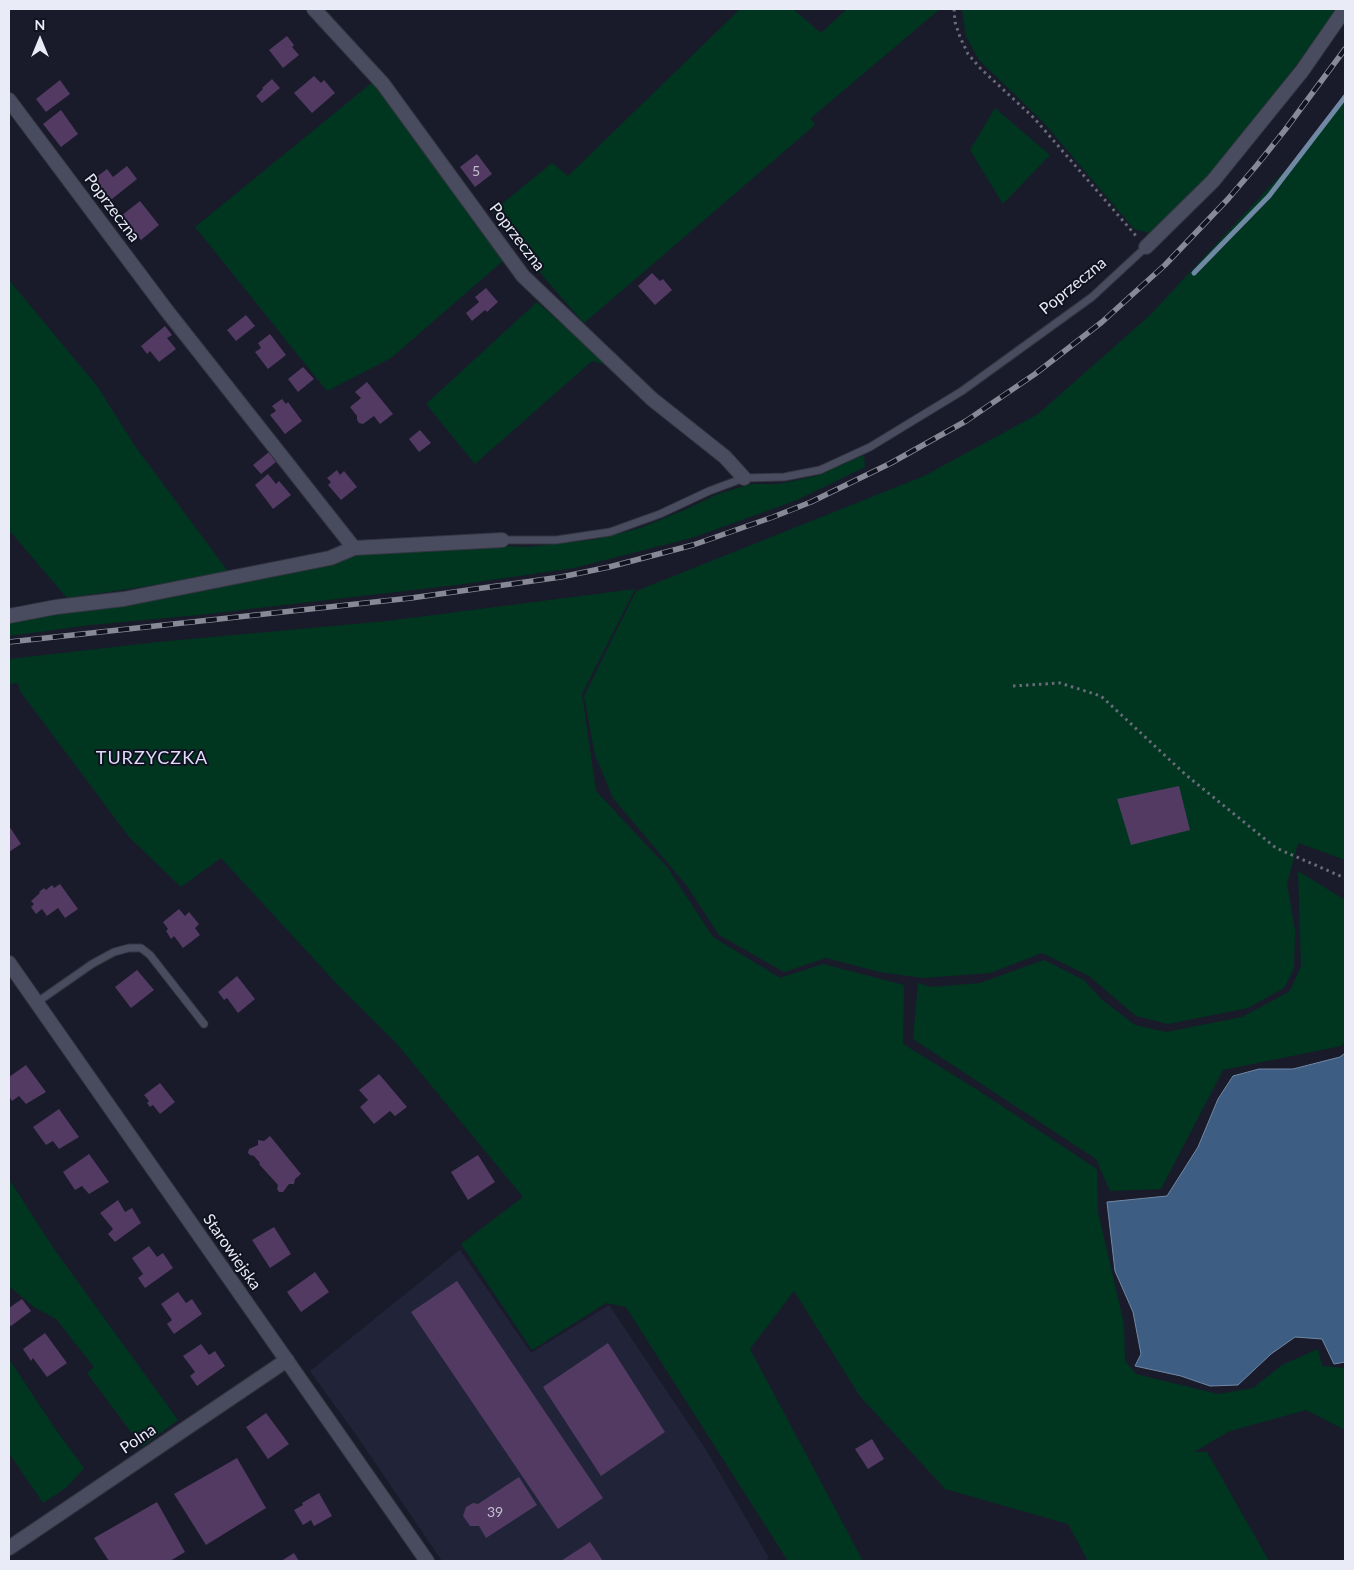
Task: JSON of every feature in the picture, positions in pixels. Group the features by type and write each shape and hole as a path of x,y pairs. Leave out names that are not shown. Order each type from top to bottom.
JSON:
{"street":[{"name":"Poprzeczna","path":"314,9 383,84 523,276 652,399 725,457 744,478"},
{"name":"Poprzeczna","path":"1146,247 1214,181 1302,71 1345,9"},
{"name":"Poprzeczna","path":"9,100 167,311 354,548"},
{"name":"Poprzeczna","path":"9,616 134,597 330,558 354,548 502,540"},
{"name":"Starowiejska","path":"9,963 427,1561"},
{"name":"Polna","path":"9,1548 286,1360"}],"lane":[{"name":"Poprzeczna","path":"502,540 556,540 610,532 660,514 744,478 784,477 820,470 870,447 962,391 1092,296 1146,247"},
{"path":"36,1003 92,964 114,952 130,948 141,948 150,955 204,1024"}],"path":[{"path":"954,9 955,22 968,54 981,69 1034,118 1146,247"},
{"path":"1013,686 1060,683 1101,696 1186,775 1276,848 1345,878"}],"shaded area":[{"path":"1345,1053 1345,1362 1334,1364 1322,1339 1295,1337 1271,1354 1238,1385 1210,1386 1181,1376 1135,1366 1141,1354 1133,1312 1115,1271 1107,1202 1167,1196 1198,1147 1218,1099 1233,1076 1259,1069 1293,1069 1340,1057"},
{"path":"460,1250 531,1353 609,1305 705,1448 769,1558 765,1561 442,1561 310,1371"}],"green space":[{"path":"740,9 793,9 821,33 847,9 940,9 811,118 815,125 584,323 547,281 493,211 552,163 568,176"},
{"path":"962,9 1336,9 1316,39 1224,160 1153,234 1134,229 1044,123 979,60 966,36"},
{"path":"374,81 503,261 391,358 327,391 195,227"},
{"path":"1345,95 1345,860 1298,843 1287,884 1295,930 1294,968 1284,988 1248,1008 1168,1024 1136,1016 1089,976 1042,953 990,973 923,978 880,972 826,958 784,972 719,935 687,886 613,798 595,755 584,696 636,591 924,476 1038,414 1149,316 1306,148"},
{"path":"995,108 1050,155 1003,204 970,150"},
{"path":"9,280 97,386 135,446 230,574 67,598 9,530"},
{"path":"537,302 610,366 592,361 475,464 426,404"},
{"path":"864,455 865,467 797,500 695,537 574,568 457,585 198,615 91,625 9,636 9,622 102,607 354,555 478,545 528,547 597,539 640,528 718,494 751,484 779,484 816,476"},
{"path":"635,589 582,694 596,791 667,867 713,937 780,978 823,964 904,985 903,1044 976,1089 1097,1169 1098,1212 1124,1324 1125,1361 1136,1374 1218,1394 1253,1388 1282,1365 1318,1349 1322,1366 1345,1368 1345,1430 1306,1410 1230,1431 1194,1452 1207,1452 1269,1561 1088,1561 1068,1524 945,1489 859,1395 794,1291 750,1349 863,1561 788,1561 626,1307 606,1303 532,1350 461,1244 523,1197 397,1044 337,984 221,858 181,887 129,837 20,691 18,683 9,684 9,659 158,642 387,621"},
{"path":"1298,871 1345,900 1345,1042 1341,1046 1223,1070 1161,1189 1110,1191 1096,1159 913,1039 918,983 931,987 980,983 1044,960 1084,980 1101,999 1135,1025 1166,1032 1242,1017 1290,991 1301,966"},
{"path":"9,1179 54,1249 178,1420 142,1447 87,1373 94,1367 56,1319 34,1307 9,1286"},
{"path":"9,1359 56,1430 84,1468 66,1488 43,1503 9,1453"}],"building":[{"path":"287,36 294,45 292,47 299,55 283,68 269,50"},
{"path":"314,76 321,83 324,80 335,93 312,113 294,93"},
{"path":"272,79 280,88 262,103 256,96"},
{"path":"60,80 70,94 46,112 36,99"},
{"path":"61,110 78,134 61,147 43,124"},
{"path":"477,154 492,174 475,187 460,167"},
{"path":"127,166 137,179 107,203 105,201 102,204 98,200 102,197 90,182 107,169 113,177"},
{"path":"140,201 159,225 141,240 136,234 132,237 127,231 131,228 121,216"},
{"path":"652,273 660,281 663,279 672,290 655,305 638,286"},
{"path":"486,288 498,302 487,312 485,310 472,321 466,313 479,302 475,297"},
{"path":"246,315 255,326 236,341 227,330"},
{"path":"165,326 172,335 167,338 176,349 159,362 150,351 147,354 141,346"},
{"path":"270,334 286,355 268,369 255,352 261,348 258,343"},
{"path":"303,367 314,379 298,392 288,379"},
{"path":"367,382 393,414 380,424 374,416 363,424 359,423 357,416 350,407 361,398 355,392"},
{"path":"282,399 286,404 288,402 302,421 285,434 270,415 276,411 272,406"},
{"path":"420,430 431,443 419,452 409,439"},
{"path":"269,452 276,462 261,474 253,465"},
{"path":"337,470 340,475 344,471 357,487 341,500 328,485 331,482 327,478"},
{"path":"268,474 276,484 279,481 291,495 273,509 255,485"},
{"path":"1179,786 1190,830 1131,845 1117,799"},
{"path":"9,826 21,844 9,852"},
{"path":"60,884 78,909 65,918 58,908 47,916 42,909 36,914 31,907 34,904 31,901 44,888 46,890 52,885 54,888"},
{"path":"179,909 185,916 189,912 199,924 195,928 200,935 183,948 174,936 171,939 166,931 168,929 163,922"},
{"path":"137,970 154,990 131,1008 115,987"},
{"path":"237,976 255,999 238,1013 227,998 224,1000 218,992"},
{"path":"26,1065 46,1092 26,1104 19,1096 12,1101 9,1096 9,1077"},
{"path":"379,1074 407,1107 395,1116 390,1111 374,1124 360,1107 368,1100 359,1090"},
{"path":"160,1083 175,1102 160,1114 153,1105 150,1107 147,1103 149,1101 144,1095"},
{"path":"59,1109 79,1137 59,1149 53,1141 46,1145 33,1127"},
{"path":"270,1136 301,1174 295,1179 294,1184 289,1184 283,1192 279,1192 277,1189 278,1185 254,1156 248,1153 249,1149 258,1145 258,1140 264,1141"},
{"path":"89,1154 109,1182 89,1194 82,1186 75,1190 63,1172"},
{"path":"478,1155 495,1182 468,1200 451,1172"},
{"path":"118,1200 125,1212 132,1208 141,1223 115,1242 108,1234 113,1229 100,1213"},
{"path":"274,1227 291,1254 270,1268 252,1240"},
{"path":"149,1246 157,1257 163,1253 173,1268 145,1288 138,1278 143,1274 132,1258"},
{"path":"315,1272 329,1292 301,1312 287,1292"},
{"path":"457,1281 603,1498 558,1529 411,1312"},
{"path":"178,1292 186,1303 192,1299 202,1314 174,1334 167,1324 172,1320 161,1304"},
{"path":"22,1299 31,1311 11,1326 9,1324 9,1308"},
{"path":"45,1333 67,1363 47,1377 33,1358 31,1361 23,1349"},
{"path":"608,1343 665,1432 601,1476 543,1387"},
{"path":"201,1344 209,1355 215,1351 225,1366 197,1386 190,1376 195,1372 183,1356"},
{"path":"266,1413 289,1444 268,1459 246,1427"},
{"path":"872,1439 884,1459 868,1469 855,1449"},
{"path":"237,1458 266,1508 206,1545 174,1494"},
{"path":"519,1477 537,1505 486,1538 479,1526 470,1526 463,1516 466,1507 473,1503 478,1504"},
{"path":"319,1493 332,1516 314,1526 311,1520 303,1525 294,1510"},
{"path":"157,1502 185,1552 170,1561 109,1561 94,1538"},
{"path":"590,1542 603,1561 561,1561"},
{"path":"294,1553 299,1561 281,1561"}],"waterway":[{"path":"1194,273 1269,196 1345,97"}],"railway":[{"path":"9,642 411,598 561,577 609,567 693,545 811,502 891,463 966,421 1035,374 1102,322 1165,265 1228,199 1285,130 1345,49"}],"district":[{"name":"TURZYCZKA","path":"152,758"}]}
